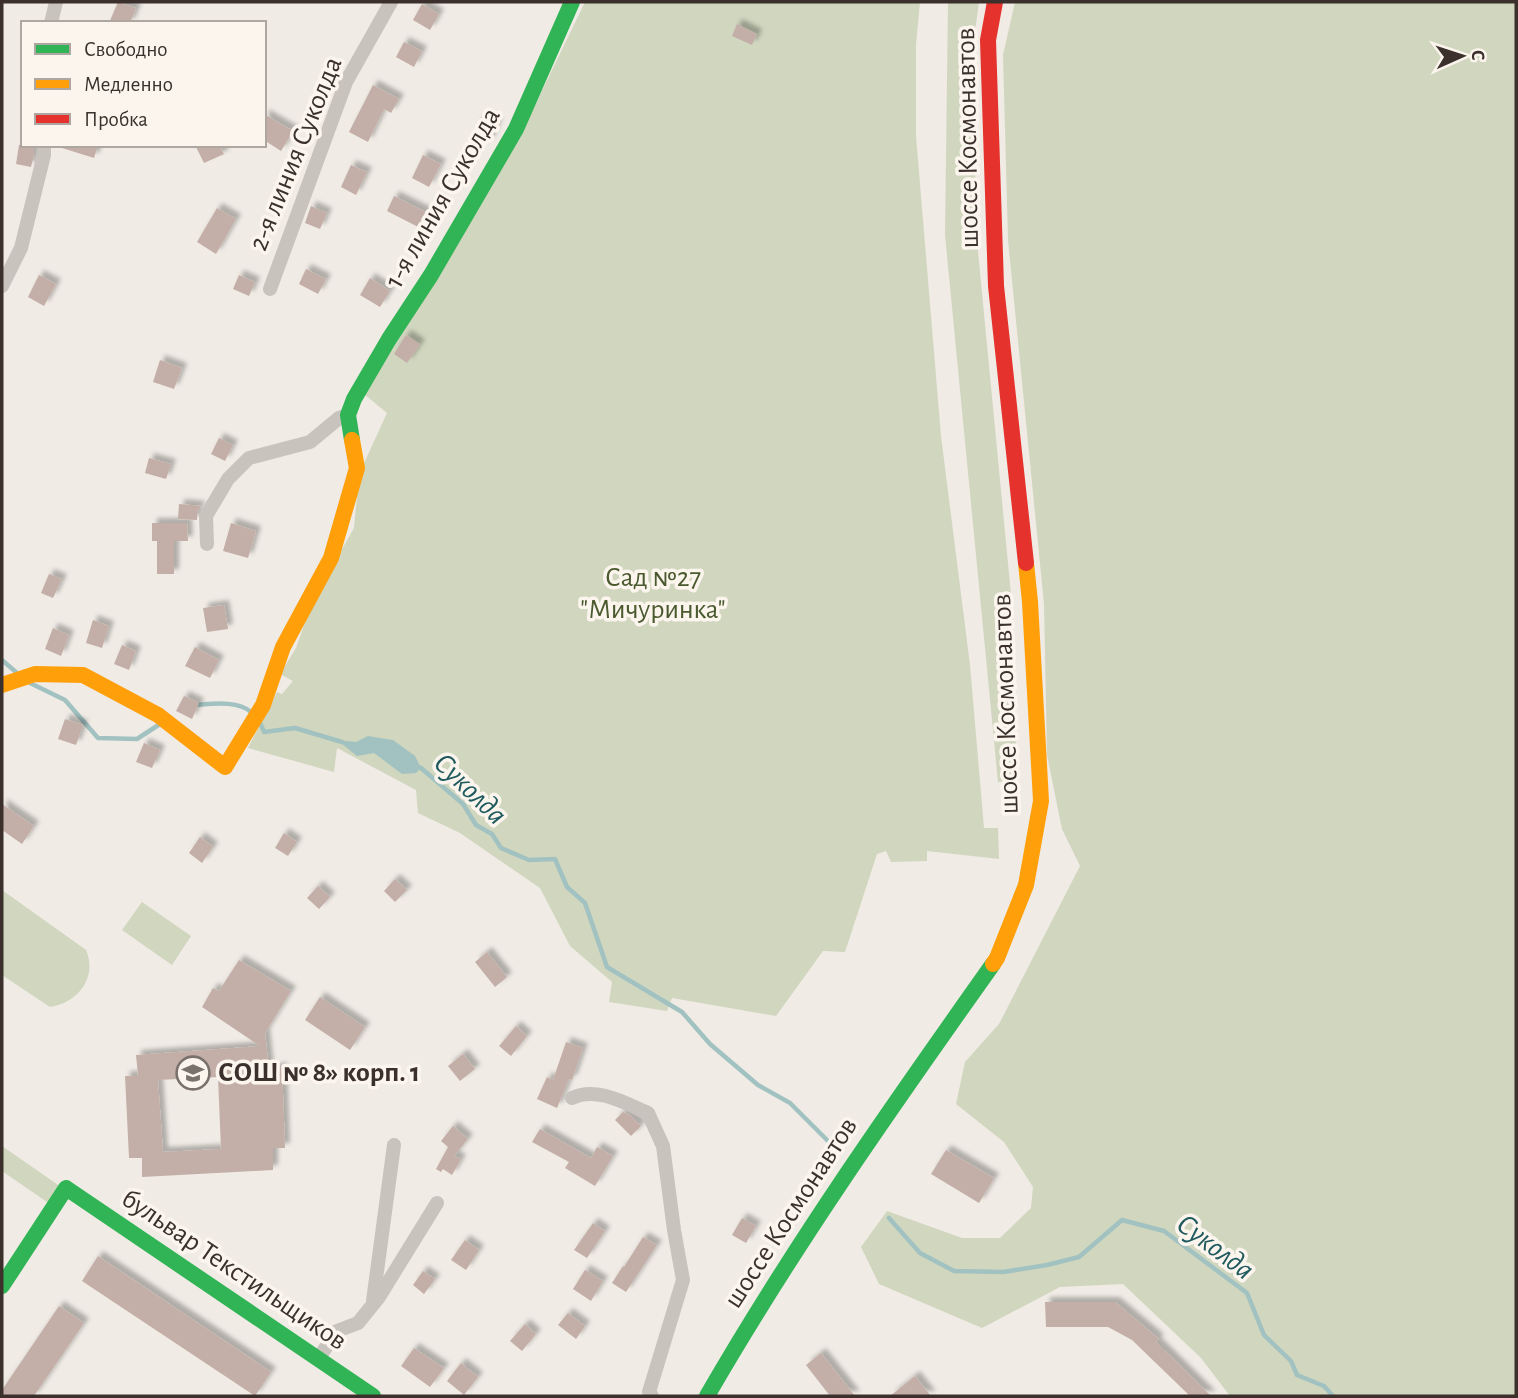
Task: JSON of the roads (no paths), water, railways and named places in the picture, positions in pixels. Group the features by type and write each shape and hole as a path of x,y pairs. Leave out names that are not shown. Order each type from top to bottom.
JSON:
{"street":[{"path":"51,21 56,2"},
{"name":"2-я линия Суколда","path":"270,289 346,82 391,2"},
{"name":"1-я линия Суколда","path":"348,415 354,398 431,275 516,129 572,2"},
{"name":"шоссе Космонавтов","path":"707,1396 755,1314 888,1113 997,958 1026,885 1041,801 1030,602 996,286 988,40 995,2"},
{"path":"2,286 21,248 44,147"},
{"path":"2,685 35,674 83,675 158,715 225,767 263,705 283,647 331,558 357,468 348,415 339,418 310,442 249,458 228,479 206,516 206,544"},
{"path":"572,1098 581,1094 611,1096 648,1113 663,1146 683,1280 649,1392 652,1396"},
{"path":"372,1306 394,1145"},
{"name":"бульвар Текстильщиков","path":"2,1286 66,1188 373,1396"},
{"path":"318,1359 337,1331 358,1323 372,1306 437,1203"}],"water":[{"path":"368,736 393,740 415,756 421,768 416,773 402,774 374,753 357,756 337,740 356,742"}],"waterway":[{"name":"Суколда","path":"2,660 17,673"},
{"name":"Суколда","path":"30,683 65,700 98,738 137,739 160,724"},
{"name":"Суколда","path":"195,705 232,704 251,712"},
{"name":"Суколда","path":"259,720 264,732 295,728 342,742"},
{"name":"Суколда","path":"415,766 421,768 463,804 476,825 492,834 501,848 529,860 555,859 567,887 585,903 607,967 682,1012 710,1044 758,1085 790,1103 830,1143"},
{"name":"Суколда","path":"889,1218 920,1253 954,1271 1003,1272 1079,1257 1122,1220 1164,1231 1247,1293 1264,1335 1291,1361 1297,1375 1324,1386 1333,1396"}],"place":[{"name":"СОШ № 8» корп. 1","path":"193,1073"}],"park label":[{"name":"Сад №27 \"Мичуринка\"","path":"653,594"}]}
